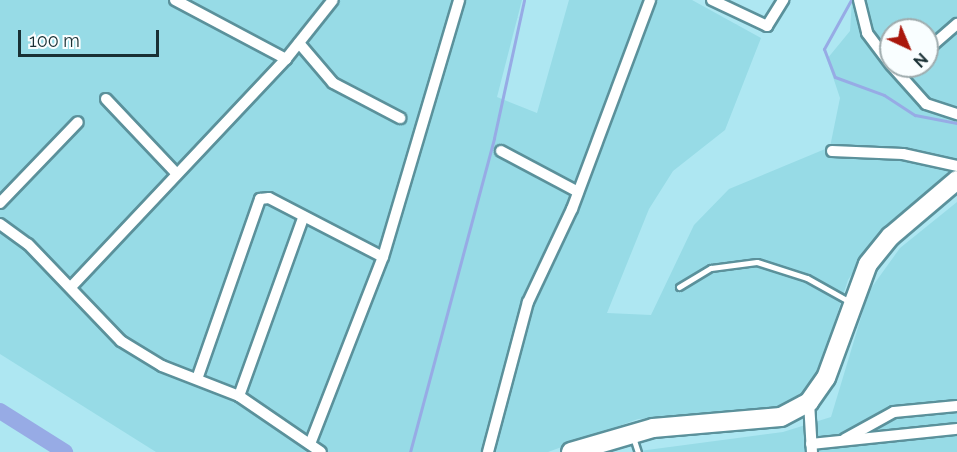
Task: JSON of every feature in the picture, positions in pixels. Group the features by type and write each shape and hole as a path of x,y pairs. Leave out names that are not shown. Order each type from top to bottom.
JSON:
{"main road":[{"path":"572,452 632,432 781,417 809,402 826,378 851,303 876,252 957,180"}],"street":[{"path":"175,0 286,59"},
{"path":"71,287 176,173 286,59 333,0"},
{"path":"310,444 383,257 459,0"},
{"path":"488,452 528,302 578,192 650,0"},
{"path":"712,0 767,26 783,0"},
{"path":"858,0 867,33 879,49"},
{"path":"939,40 957,24"},
{"path":"299,43 333,83 400,118"},
{"path":"903,78 926,104 957,114"},
{"path":"106,99 176,173"},
{"path":"0,203 78,122"},
{"path":"501,151 578,192"},
{"path":"832,151 903,154 957,166"},
{"path":"197,380 260,199 269,198 303,218 383,257"},
{"path":"239,396 303,218"},
{"path":"0,224 71,287 121,341 197,380 239,396 321,452"},
{"path":"809,402 812,448 845,440 957,429"},
{"path":"845,440 894,412 957,406"}],"lane":[{"path":"679,287 711,268 757,262 807,278 851,303"},
{"path":"632,432 638,452"}],"shaded area":[{"path":"0,0 522,0 497,97 537,113 569,0 692,0 761,38 725,130 673,171 649,209 607,313 651,315 694,225 729,189 830,147 840,98 827,59 850,31 852,0 957,0 957,171 874,241 848,280 818,373 799,400 768,412 638,419 548,452 156,452 0,354"},
{"path":"957,202 957,452 632,452 783,432 831,417 869,291 900,248"}],"waterway":[{"path":"410,452 494,138 524,0"},
{"path":"851,0 824,49 835,77 884,95 915,115 957,123"},
{"path":"0,411 65,452"}]}
